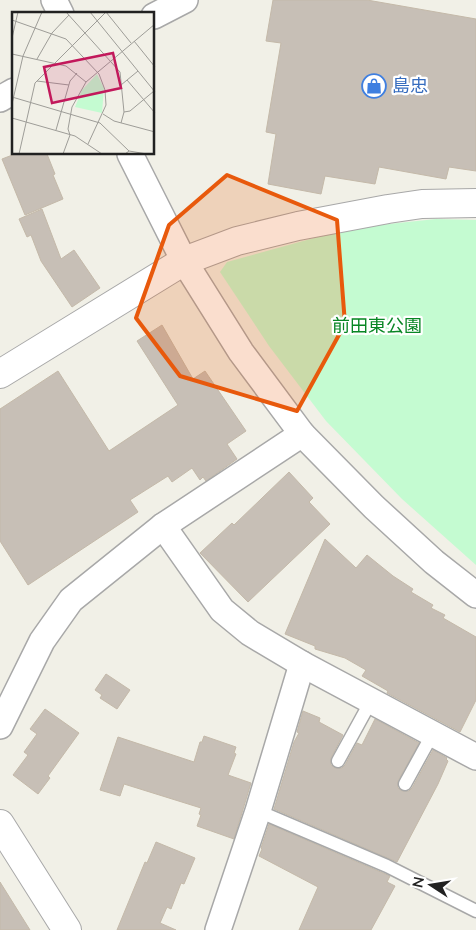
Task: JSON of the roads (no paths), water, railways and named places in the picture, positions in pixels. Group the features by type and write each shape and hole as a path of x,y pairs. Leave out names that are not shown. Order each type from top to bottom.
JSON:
{"street":[{"path":"54,0 60,12"},
{"path":"155,15 185,0"},
{"path":"0,98 12,92"},
{"path":"131,155 184,261 241,352 302,434 374,507 434,562 476,595"},
{"path":"0,374 184,261 237,241 298,226 388,209 422,204 476,203"},
{"path":"0,726 42,641 71,600 163,526 302,434"},
{"path":"163,526 222,610 250,633 302,664 476,757"},
{"path":"218,930 258,811 302,664"},
{"path":"0,824 67,930"}],"lane":[{"path":"338,761 371,701"},
{"path":"405,784 432,735"},
{"path":"258,811 387,866 476,911"}],"place":[{"name":"島忠","path":"374,86"}],"park label":[{"name":"前田東公園","path":"377,326"}]}
